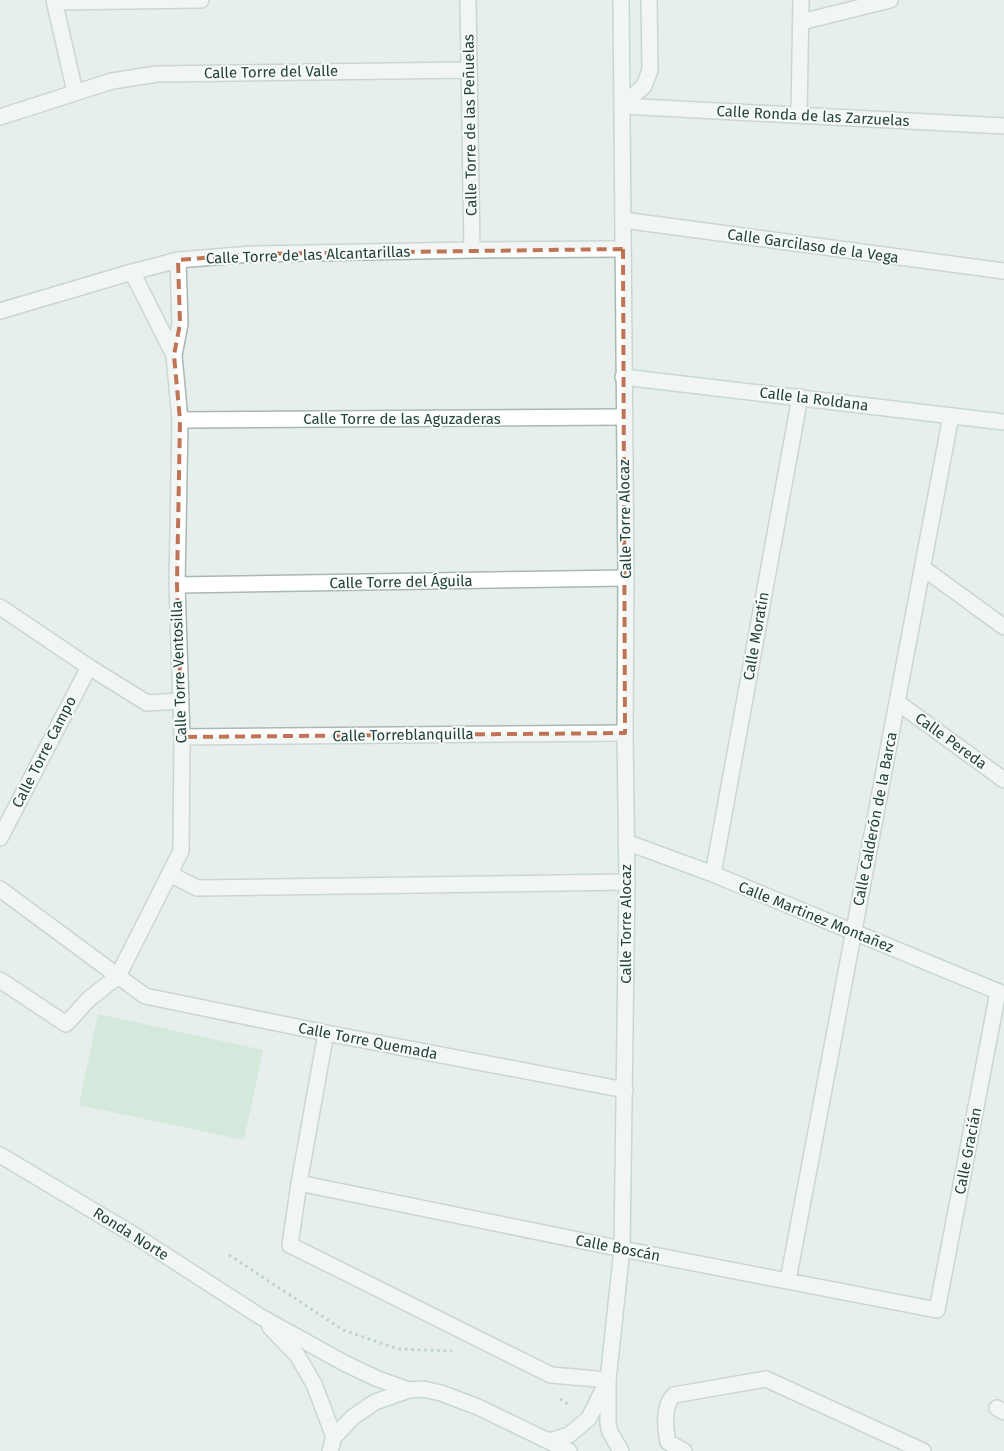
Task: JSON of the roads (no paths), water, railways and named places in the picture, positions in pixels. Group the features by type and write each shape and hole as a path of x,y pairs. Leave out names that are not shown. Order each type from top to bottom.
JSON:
{"street":[{"path":"75,92 55,1 201,0"},
{"name":"Calle Torre de las Peñuelas","path":"468,0 472,250"},
{"path":"621,0 622,106"},
{"path":"622,106 644,86 650,70 649,0"},
{"path":"799,115 801,0"},
{"path":"801,22 890,0"},
{"name":"Calle Torre del Valle","path":"0,117 112,81 156,74 469,70"},
{"name":"Calle Ronda de las Zarzuelas","path":"622,106 1004,126"},
{"name":"Calle Torre Alocaz","path":"549,1441 569,1435 588,1418 608,1380 622,1249 627,882 622,106"},
{"name":"Calle Garcilaso de la Vega","path":"623,220 1004,271"},
{"name":"Calle Torre de las Alcantarillas","path":"0,311 178,260 252,254 472,250 622,250"},
{"name":"Calle Torre Ventosilla","path":"118,976 181,851 182,737 177,585 180,420 174,355 180,324 178,260"},
{"name":"Calle Torre Ventosilla","path":"132,272 174,355"},
{"name":"Calle la Roldana","path":"623,377 1004,422"},
{"name":"Calle Moratín","path":"713,874 800,397"},
{"name":"Calle Calderón de la Barca","path":"788,1280 951,416"},
{"name":"Calle Torre de las Aguzaderas","path":"180,420 624,417"},
{"path":"922,568 1004,627"},
{"name":"Calle Torre del Águila","path":"177,585 626,578"},
{"path":"0,607 89,667 147,703 180,701"},
{"name":"Calle Torre Campo","path":"0,838 89,667"},
{"name":"Calle Pereda","path":"897,702 1004,780"},
{"name":"Calle Torreblanquilla","path":"182,737 625,733"},
{"name":"Calle Martinez Montañez","path":"626,842 713,874 1001,993"},
{"path":"170,874 198,888 627,882"},
{"name":"Calle Torre Quemada","path":"0,889 145,996 326,1034 625,1090"},
{"path":"0,980 66,1024 89,999 118,976"},
{"name":"Calle Gracián","path":"937,1310 1001,993"},
{"path":"326,1034 299,1183 290,1245 551,1375 608,1380 608,1424 610,1432 621,1451"},
{"name":"Ronda Norte","path":"0,1155 134,1235 261,1317 378,1380 409,1390"},
{"name":"Calle Boscán","path":"299,1183 622,1249 937,1310"},
{"name":"Ronda Norte","path":"261,1317 297,1355 314,1384 332,1444"},
{"path":"684,1451 668,1442 665,1426 669,1400 674,1395 766,1379 923,1451"},
{"path":"332,1444 354,1417 375,1402 409,1390 423,1389 469,1403 569,1451"}]}
